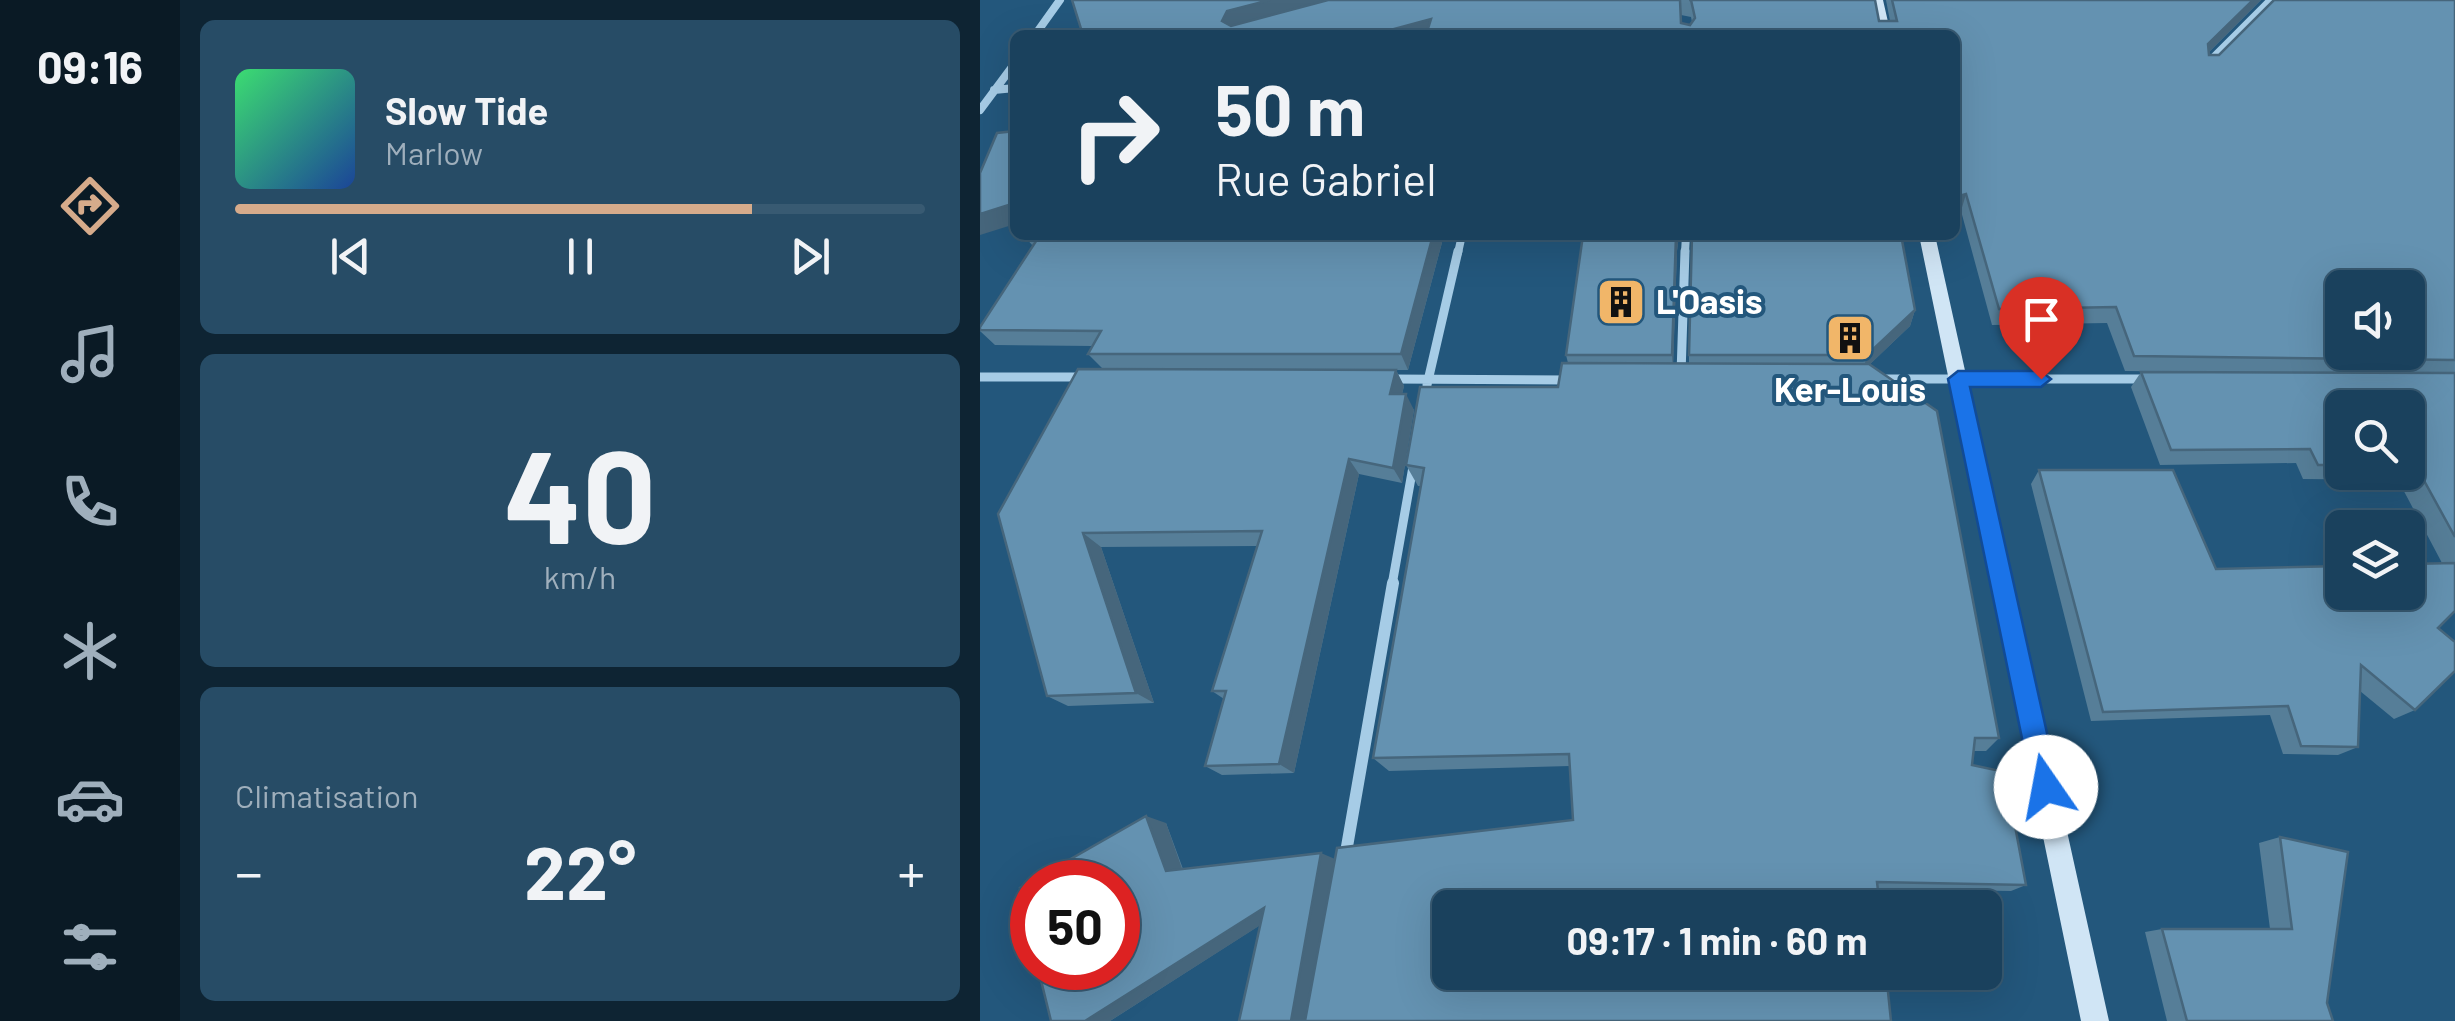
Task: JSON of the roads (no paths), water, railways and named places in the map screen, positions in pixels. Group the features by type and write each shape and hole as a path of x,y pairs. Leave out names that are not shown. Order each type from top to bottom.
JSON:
{"main road":[{"path":"1877,0 1884,30"},
{"path":"1928,240 2096,1021"}],"street":[{"path":"1039,30 1060,0"},
{"path":"2205,66 2271,0"},
{"path":"980,110 1010,69"},
{"path":"994,90 1010,88"},
{"path":"1424,398 1461,240"},
{"path":"1681,381 1686,240"},
{"path":"980,376 1097,377"},
{"path":"1369,379 1584,380"},
{"path":"1874,379 2160,379"},
{"path":"1661,381 1700,381"},
{"path":"1344,866 1418,438"}],"place":[{"name":"L'Oasis","path":"1621,302"},
{"name":"Ker-Louis","path":"1850,338"}]}
